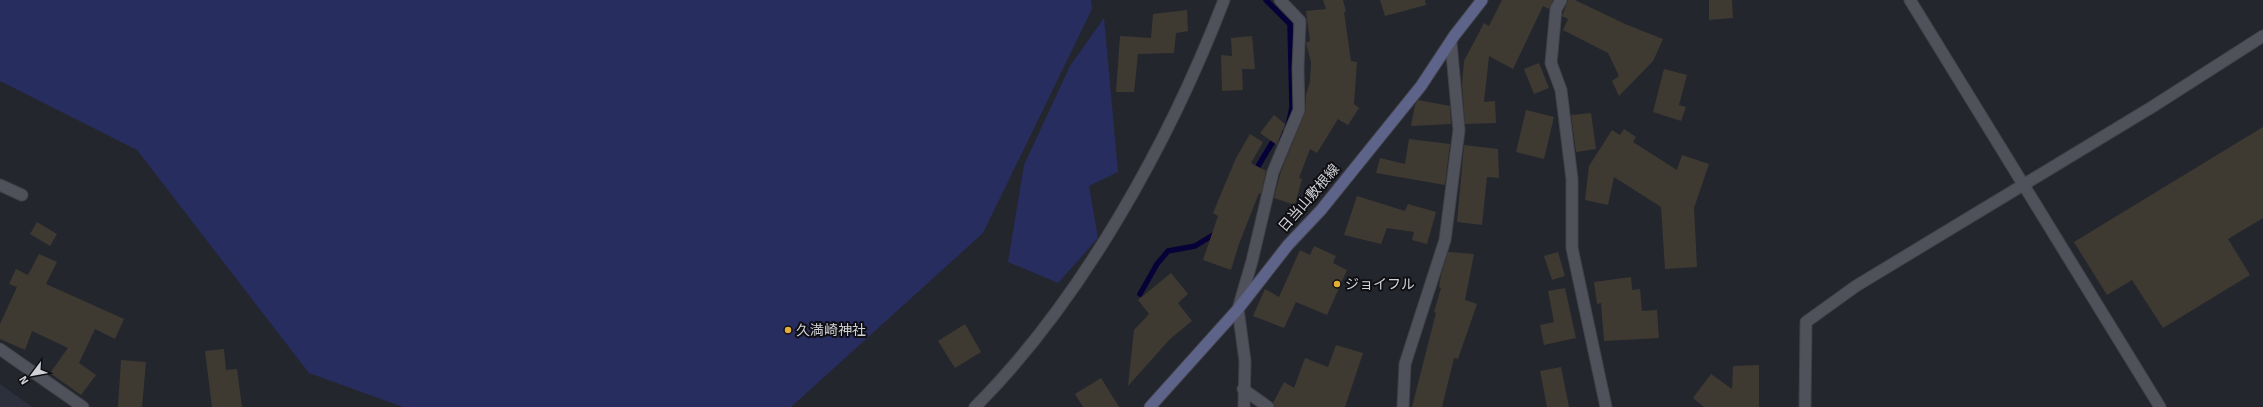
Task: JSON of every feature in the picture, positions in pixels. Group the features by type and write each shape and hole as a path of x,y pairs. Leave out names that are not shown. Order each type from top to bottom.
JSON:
{"main road":[{"name":"日当山敷根線","path":"1150,407 1238,309 1421,86 1482,0"}],"street":[{"path":"975,407 999,383 1052,318 1101,245 1151,161 1209,41 1224,0"},
{"path":"1244,407 1243,389 1245,361 1238,309 1252,261 1273,172 1299,110 1298,68 1300,21 1280,0"},
{"path":"1561,0 1555,15 1551,63 1561,90 1572,179 1572,248 1606,407"},
{"path":"1910,0 2160,407"},
{"path":"1805,407 1806,322 1856,286 2025,185 2263,36"},
{"path":"1403,407 1405,364 1445,240 1459,130 1451,43"},
{"path":"0,185 22,195"},
{"path":"0,349 83,407"},
{"path":"1243,389 1268,407"}],"shaded area":[{"path":"0,0 1091,0 1092,9 983,233 791,407 403,407 309,373 137,150 0,81"},
{"path":"1104,18 1118,172 1089,186 1098,238 1058,283 1008,262 1024,165 1070,66"},
{"path":"0,384 32,407 0,407"}],"building":[{"path":"1323,0 1343,0 1346,12 1344,12 1351,61 1357,62 1354,104 1359,108 1348,125 1338,119 1317,153 1310,149 1299,178 1302,179 1295,205 1274,198 1281,171 1306,110 1306,95 1310,81 1311,62 1306,43 1310,41 1306,11 1326,9"},
{"path":"1380,0 1425,0 1426,5 1385,16"},
{"path":"1502,0 1553,0 1549,9 1543,6 1513,69 1489,56 1484,102 1495,101 1496,123 1465,124 1462,84 1464,61 1484,23 1489,26"},
{"path":"1568,0 1575,0 1625,24 1663,39 1653,61 1619,96 1612,81 1619,76 1608,53 1563,30 1568,19 1562,16"},
{"path":"1709,0 1732,0 1733,18 1709,20"},
{"path":"1187,10 1188,31 1176,33 1174,53 1138,54 1134,92 1116,92 1120,36 1151,38 1153,14"},
{"path":"1252,36 1255,69 1242,69 1243,90 1222,91 1221,55 1232,56 1231,38"},
{"path":"1539,63 1549,88 1534,94 1524,69"},
{"path":"1664,69 1687,75 1679,105 1686,107 1681,121 1653,112"},
{"path":"1418,100 1450,106 1451,124 1411,126 1415,105"},
{"path":"1526,110 1554,117 1544,159 1516,152"},
{"path":"1591,113 1596,149 1576,152 1571,115"},
{"path":"1274,115 1285,124 1277,145 1260,133"},
{"path":"2263,127 2263,218 2228,239 2250,275 2163,328 2132,280 2107,295 2074,242"},
{"path":"1624,129 1636,137 1633,142 1677,170 1682,155 1709,164 1694,208 1697,267 1665,269 1661,207 1614,177 1608,205 1585,200 1589,166 1612,130 1620,135"},
{"path":"1250,134 1263,142 1251,163 1266,171 1261,194 1259,193 1239,244 1231,270 1203,260 1218,216 1213,213 1236,158"},
{"path":"1409,139 1450,144 1445,185 1376,173 1380,158 1405,164"},
{"path":"1464,145 1498,149 1499,178 1487,177 1482,225 1457,222"},
{"path":"1357,196 1405,211 1408,204 1436,212 1427,244 1412,240 1414,232 1387,228 1381,244 1344,235"},
{"path":"37,222 57,234 50,246 30,234"},
{"path":"1314,246 1336,256 1333,263 1347,270 1327,315 1296,302 1284,328 1253,316 1265,289 1279,297 1300,250 1310,255"},
{"path":"1448,252 1474,254 1465,300 1477,304 1458,359 1454,358 1442,407 1412,407 1436,313 1434,312 1441,288 1439,287 1441,275"},
{"path":"1558,252 1565,276 1552,280 1544,256"},
{"path":"39,254 57,262 46,284 124,319 115,339 95,329 79,363 96,375 81,395 50,373 68,348 32,331 25,350 0,339 0,324 17,287 9,284 16,269 28,275"},
{"path":"1171,273 1188,294 1178,303 1192,321 1170,339 1128,386 1134,330 1149,314 1138,300"},
{"path":"1631,277 1632,290 1640,289 1642,311 1657,310 1659,338 1604,341 1601,303 1597,304 1594,282"},
{"path":"1565,288 1576,338 1544,345 1540,325 1554,322 1548,291"},
{"path":"965,324 981,352 955,368 938,341"},
{"path":"1336,345 1363,353 1345,407 1275,407 1273,403 1284,382 1294,388 1305,358 1328,367"},
{"path":"224,349 226,370 237,369 242,407 212,407 205,351"},
{"path":"121,360 146,362 142,407 118,407"},
{"path":"1759,365 1759,407 1704,407 1693,398 1711,374 1732,389 1733,366"},
{"path":"1561,367 1569,407 1547,407 1540,371"},
{"path":"1101,378 1119,407 1083,407 1075,394"}],"waterway":[{"path":"1254,173 1272,143 1287,131 1292,107 1290,24 1266,0"},
{"path":"1140,294 1157,264 1168,251 1195,246 1218,232"}],"place":[{"name":"ジョイフル","path":"1337,284"},
{"name":"久満崎神社","path":"788,330"}]}
